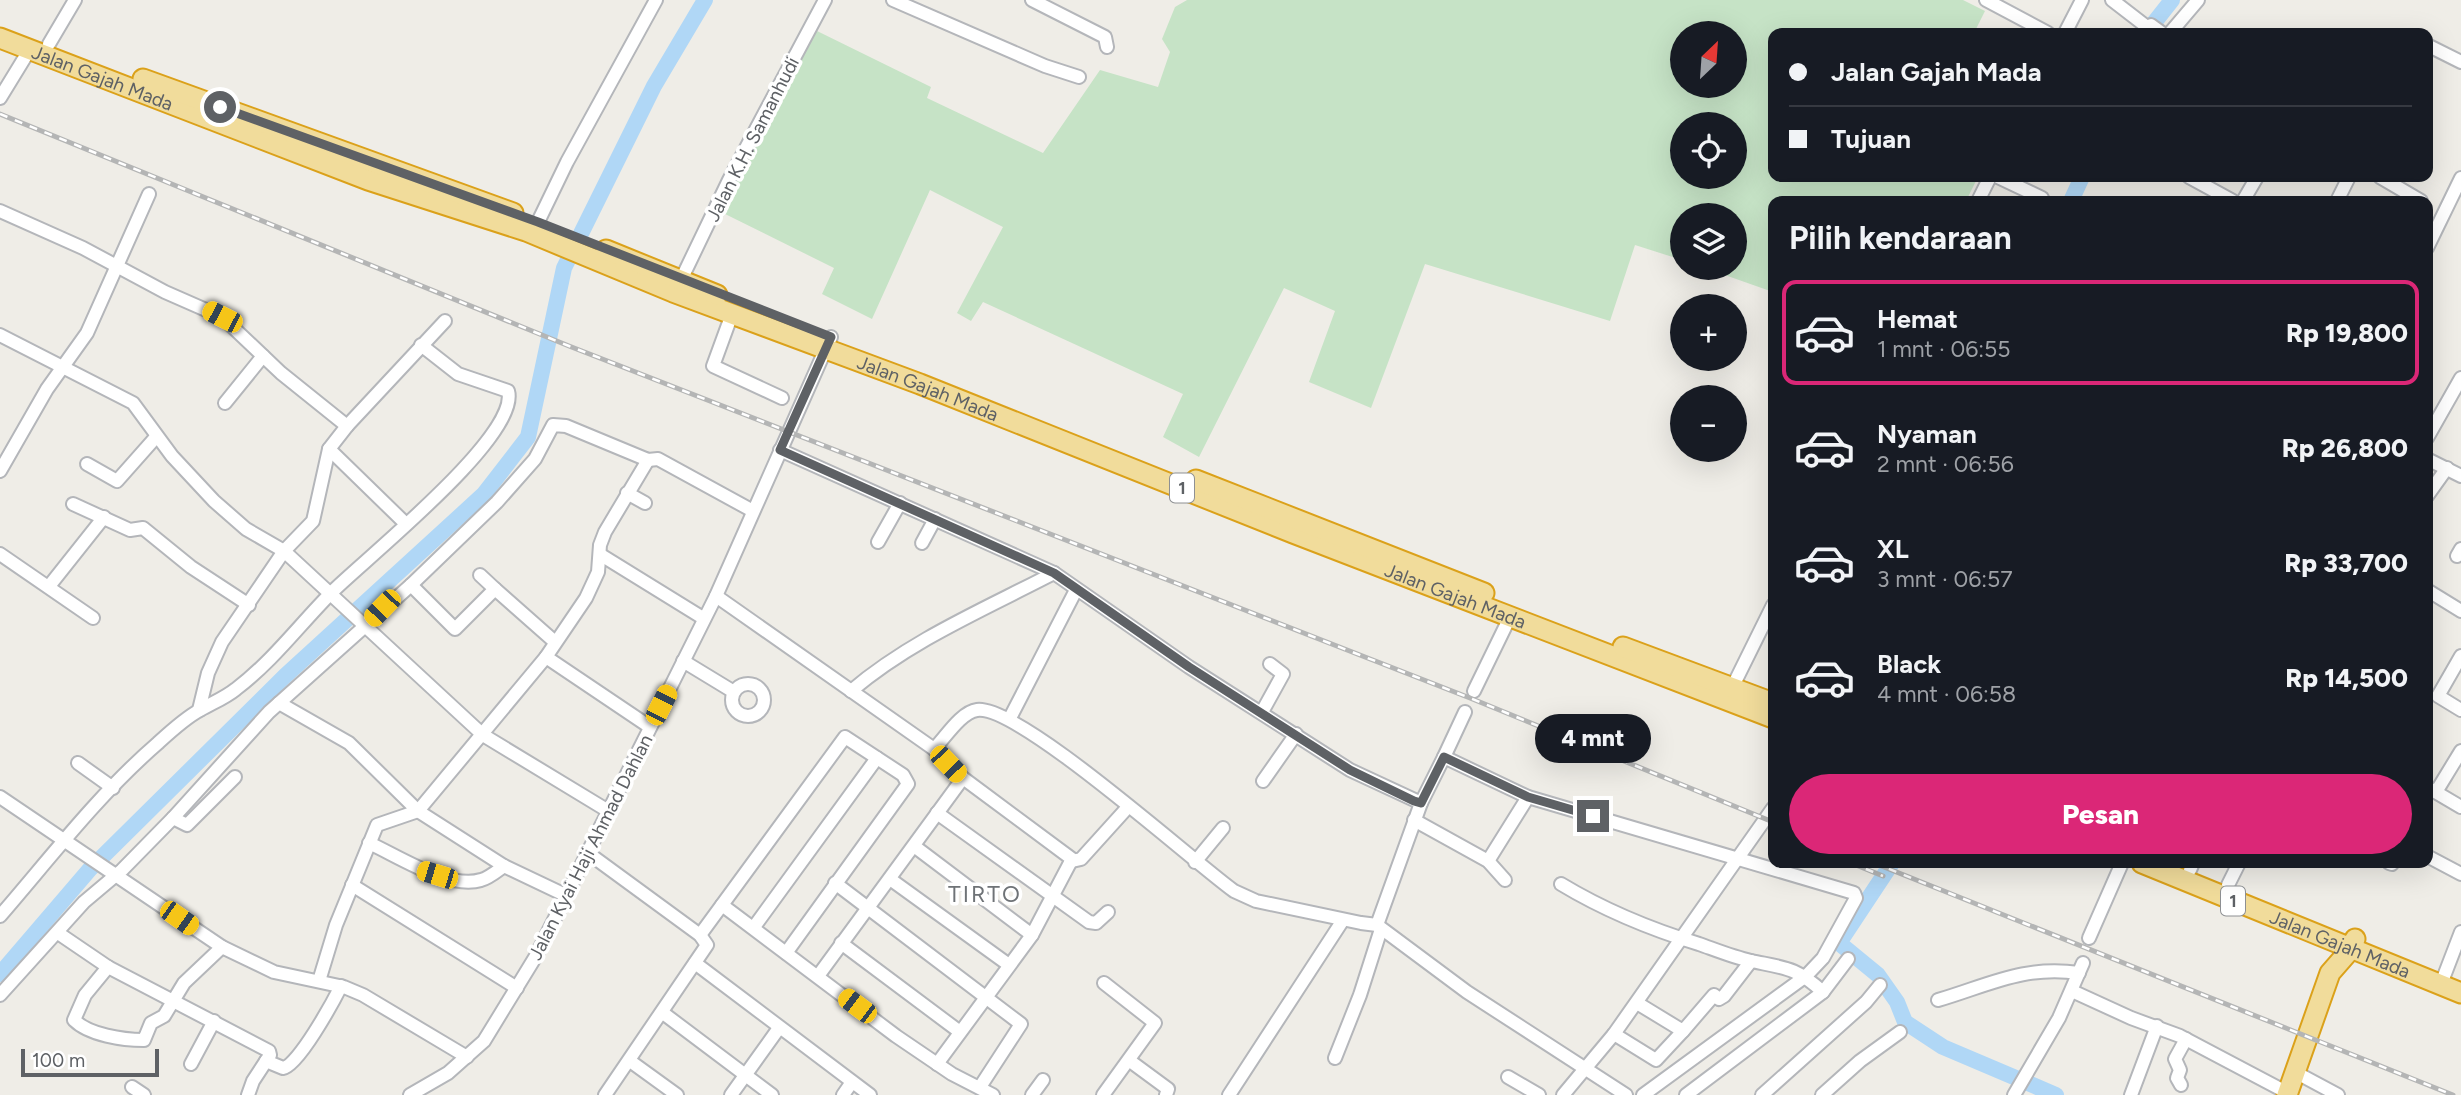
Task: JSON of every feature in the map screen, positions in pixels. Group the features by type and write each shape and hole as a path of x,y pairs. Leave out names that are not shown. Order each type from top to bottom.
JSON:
{"highway":[{"name":"Jalan Gajah Mada","path":"0,26 39,47 368,180 549,231 732,314 829,343"},
{"name":"Jalan Gajah Mada","path":"0,38 39,47"},
{"name":"Jalan Gajah Mada","path":"593,252 681,280 829,343 1729,694 1768,715"},
{"name":"Jalan Gajah Mada","path":"922,378 1510,617 1729,694 1768,702"},
{"name":"Jalan Gajah Mada","path":"2155,868 2449,980 2461,993"},
{"name":"Jalan Gajah Mada","path":"2192,868 2326,934"},
{"path":"2326,934 2330,973"},
{"path":"2287,1094 2330,973 2353,944"}],"street":[{"path":"0,99 75,0"},
{"path":"549,231 566,162 656,0"},
{"name":"Jalan K.H. Samanhudi","path":"681,280 729,180 824,0"},
{"path":"893,0 1045,66 1079,77"},
{"path":"1032,0 1105,37 1107,47"},
{"path":"1986,0 2039,28"},
{"path":"2068,28 2082,0"},
{"path":"2112,0 2146,28"},
{"path":"2174,28 2198,0"},
{"path":"2433,48 2461,62"},
{"path":"2433,236 2461,178"},
{"path":"2008,182 2038,196"},
{"path":"2198,182 2224,196"},
{"path":"2389,182 2412,196"},
{"path":"0,471 5,449 87,333 149,194"},
{"path":"2433,209 2443,215"},
{"path":"0,211 222,317 263,356 347,426"},
{"path":"732,314 713,366 782,398"},
{"path":"199,710 218,649 284,551 313,521 329,449 347,426 445,321"},
{"path":"0,335 133,403 156,437 214,501 246,529 284,551 483,735 610,812"},
{"name":"Jalan Kyai Haji Ahmad Dahlan","path":"410,1095 448,1073 484,1041 517,988 610,812 716,596 829,343"},
{"path":"0,916 64,841 157,743 199,710 236,690 275,656 330,594 478,455 500,421 509,396 503,389 458,374 421,345"},
{"path":"225,403 263,356"},
{"path":"2433,427 2461,378"},
{"path":"0,995 110,874 122,870 279,703 411,585 529,467 553,425 566,426 648,460 658,459 753,511"},
{"path":"87,464 117,481 156,437"},
{"path":"329,449 406,524"},
{"path":"780,450 1054,573 1350,770 1421,803"},
{"path":"319,981 352,885 380,822 418,811 546,657 586,598 598,572 600,545 605,532 648,460"},
{"path":"2433,462 2461,476"},
{"path":"2433,488 2447,468"},
{"path":"627,493 645,503"},
{"path":"878,542 901,503"},
{"path":"73,504 130,530 143,528 191,567 249,605"},
{"path":"50,585 104,517"},
{"path":"922,543 935,519"},
{"path":"0,554 50,585 93,618"},
{"path":"601,555 703,618"},
{"path":"851,691 880,666 1054,573"},
{"path":"480,575 555,642"},
{"path":"411,585 455,629 495,589"},
{"path":"1010,718 1076,590"},
{"path":"2433,594 2461,611"},
{"path":"716,596 934,749 962,778 1072,861"},
{"path":"1729,694 1768,615"},
{"path":"1474,691 1510,617"},
{"path":"2461,656 2438,696 2461,710"},
{"path":"546,657 650,727"},
{"path":"683,662 734,692"},
{"path":"1262,712 1283,674 1270,664"},
{"path":"279,703 349,743 418,811 504,866 565,895"},
{"path":"934,749 968,713 978,709 1010,718 1056,748 1234,891 1256,901 1379,927 1584,1070 1626,1095"},
{"path":"1335,1058 1360,995 1414,820 1465,712"},
{"path":"1263,781 1296,734"},
{"path":"700,935 842,739 851,740 903,775 907,780 906,790 786,953"},
{"path":"2433,789 2461,751"},
{"path":"1444,757 1528,797 1768,867"},
{"path":"754,927 877,758"},
{"path":"78,763 113,788"},
{"path":"173,818 187,825 235,777"},
{"path":"817,976 962,778"},
{"path":"2433,791 2461,807"},
{"path":"0,797 110,874 222,947 274,972 341,986 363,995 467,1057"},
{"path":"1488,861 1528,797"},
{"path":"937,1064 1032,935 1051,894 1072,861 1081,859 1128,807"},
{"path":"937,813 1093,923 1108,912"},
{"path":"1563,1095 1637,1003 1768,815"},
{"path":"1414,820 1488,861 1504,880"},
{"path":"1195,862 1223,828"},
{"path":"369,843 421,870 463,881 485,879 504,866"},
{"path":"914,846 1032,935"},
{"path":"587,853 700,935 707,945 606,1095"},
{"path":"2433,859 2461,874"},
{"path":"1643,1095 1808,977 1823,958 1856,896 1770,868"},
{"path":"2090,938 2120,868"},
{"path":"2228,885 2236,868"},
{"path":"890,879 1009,965"},
{"path":"835,883 984,999 1016,1020 1020,1029 980,1087"},
{"path":"1561,884 1607,911 1683,939 1751,961 1781,965 1808,977 1822,991"},
{"path":"352,885 517,988"},
{"path":"722,905 937,1064 993,1095"},
{"path":"1229,1095 1343,920"},
{"path":"2449,980 2461,932"},
{"path":"58,933 108,967 270,1052 248,1095"},
{"path":"841,943 960,1031"},
{"path":"108,967 73,1017 80,1025 114,1037 144,1040 151,1023 164,1016 173,999 194,972 222,947"},
{"path":"1696,1093 1822,991 1848,959"},
{"path":"1614,1034 1656,1060 1714,995 1719,999 1724,996 1751,961"},
{"path":"695,963 870,1095"},
{"path":"1938,1000 2005,976 2081,968 2072,991 2017,1091"},
{"path":"1102,1095 1130,1061 1155,1023 1104,983"},
{"path":"1762,1095 1866,1002 1880,985"},
{"path":"266,1061 283,1068 292,1065 312,1032 322,1024 341,986"},
{"path":"2072,991 2186,1039 2287,1094"},
{"path":"1637,1003 1683,1031"},
{"path":"663,1013 772,1095"},
{"path":"191,1064 214,1021"},
{"path":"2132,1095 2157,1026"},
{"path":"731,1095 779,1028"},
{"path":"1822,1095 1860,1060 1900,1031"},
{"path":"2181,1085 2177,1078 2180,1070 2175,1059 2186,1039"},
{"path":"630,1061 677,1095"},
{"path":"1130,1061 1168,1089 1166,1095"},
{"path":"2295,1072 2338,1095"},
{"path":"1508,1077 1539,1095"},
{"path":"1032,1095 1043,1080"},
{"path":"843,1095 852,1082"},
{"path":"132,1087 144,1095"}],"green space":[{"path":"1187,0 1963,0 1985,11 1976,28 1768,28 1768,182 1976,182 1968,196 1768,196 1768,290 1739,280 1747,280 1747,203 1670,203 1670,256 1635,245 1610,321 1425,264 1371,408 1309,382 1335,311 1284,288 1199,457 1163,437 1183,394 983,302 971,321 957,313 1003,227 930,190 872,319 822,294 834,268 719,211 815,30 931,87 927,98 1043,153 1100,70 1158,87 1170,52 1162,39 1175,7"}],"waterway":[{"path":"0,974 90,869 285,676 484,494 528,437 564,268 654,86 705,0"},
{"path":"2150,28 2172,0"},
{"path":"2073,196 2080,182"},
{"path":"1889,868 1839,943 1878,975 1897,1002 1905,1022 1943,1047 2056,1095"}],"railway":[{"path":"0,114 569,346 1470,698 1768,820"},
{"path":"1863,868 1883,876"},
{"path":"1886,868 2453,1095"}],"district":[{"name":"TIRTO","path":"985,894"}],"route":[{"path":"220,107 538,222 712,293 831,337 780,450 1054,573 1189,667 1350,770 1414,801 1421,803 1444,757 1485,779 1528,797 1593,816"}]}
